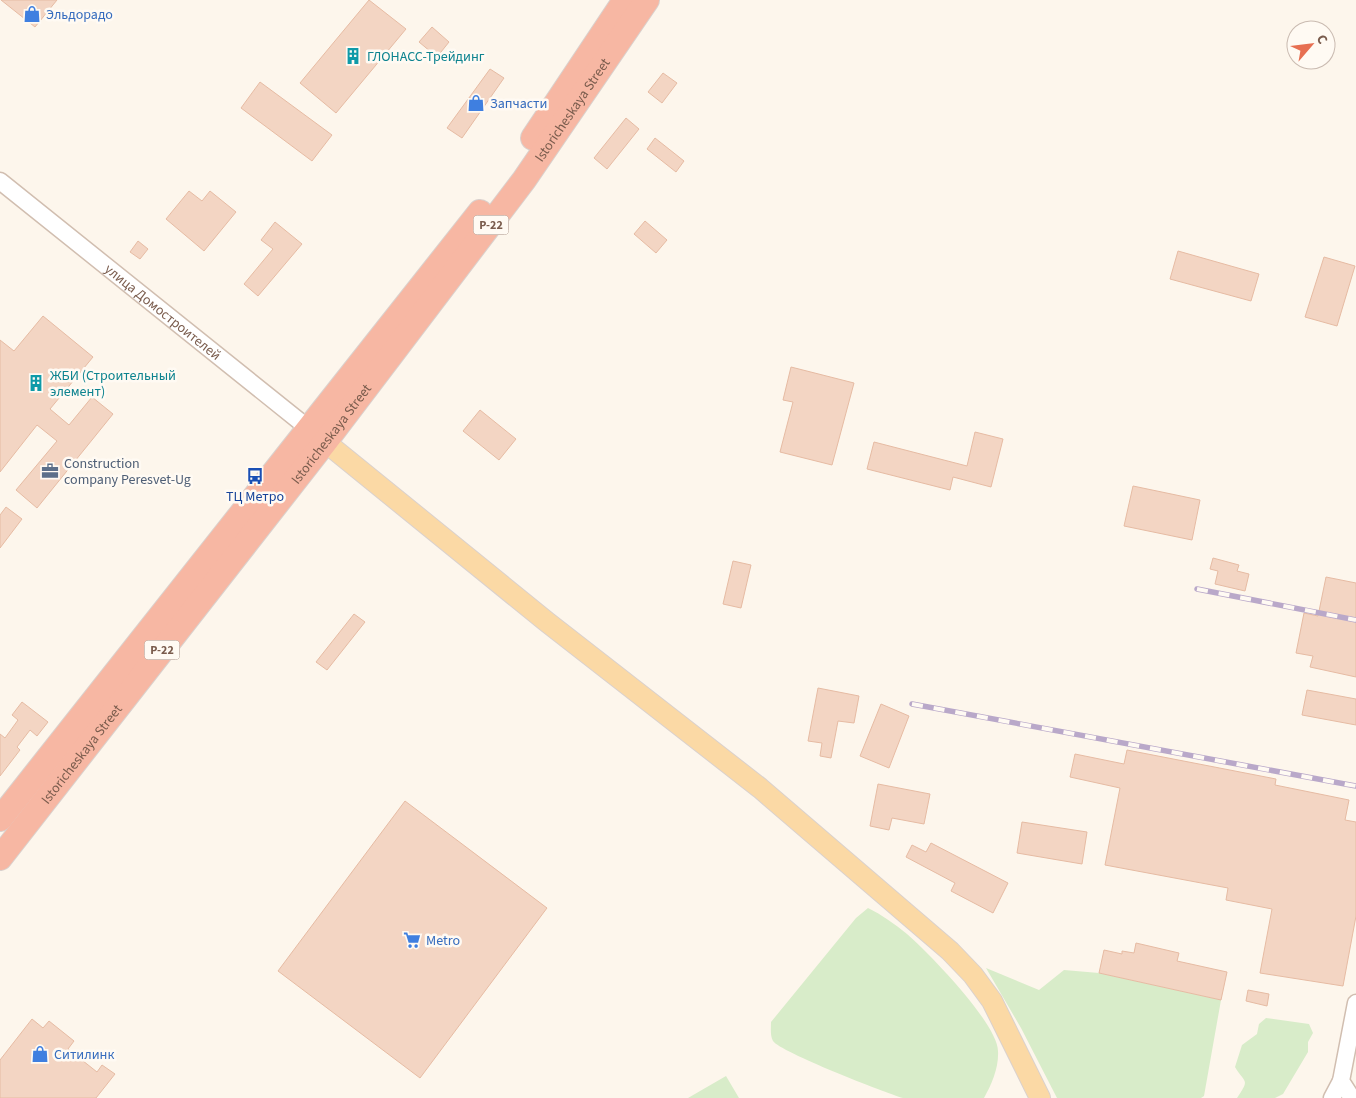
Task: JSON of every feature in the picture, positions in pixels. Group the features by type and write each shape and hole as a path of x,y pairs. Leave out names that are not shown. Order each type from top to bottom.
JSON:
{"highway":[{"name":"Istoricheskaya Street","path":"0,858 510,174 625,0"},
{"name":"Istoricheskaya Street","path":"0,819 524,180 647,0"}],"main road":[{"path":"316,435 547,622 760,788 950,952 973,975 992,1001 1040,1098"}],"street":[{"name":"улица Домостроителей","path":"0,181 316,435"},
{"path":"1332,1098 1342,1082 1356,1003"},
{"path":"1342,1082 1352,1098"}],"green space":[{"path":"868,908 893,923 917,943 960,989 987,1024 995,1039 998,1057 990,1087 984,1098 903,1098 813,1063 773,1041 771,1022 856,918"},
{"path":"986,968 1039,990 1064,970 1099,973 1221,1000 1204,1096 1201,1098 1057,1098 1021,1028"},
{"path":"1266,1018 1309,1024 1313,1033 1308,1042 1308,1052 1283,1094 1275,1098 1237,1098 1245,1084 1245,1081 1235,1067 1242,1045 1257,1034 1259,1024"},
{"path":"726,1076 739,1098 688,1098"}],"building":[{"name":"Эльдорадо","path":"1,0 57,0 35,27"},
{"name":"ГЛОНАСС-Трейдинг","path":"369,0 406,29 336,113 300,83"},
{"path":"432,27 449,42 437,57 419,42"},
{"name":"Запчасти","path":"490,69 504,78 462,138 447,128"},
{"path":"663,73 677,83 662,103 648,92"},
{"path":"260,82 332,135 312,161 241,108"},
{"path":"626,118 639,129 607,169 594,158"},
{"path":"655,138 684,161 676,172 647,149"},
{"path":"189,191 202,201 210,191 236,212 204,251 166,219"},
{"path":"645,221 667,240 656,253 634,234"},
{"path":"275,222 302,244 258,296 244,284 273,249 261,240"},
{"path":"138,241 148,249 140,259 130,252"},
{"path":"1178,251 1259,274 1251,301 1170,279"},
{"path":"1324,257 1355,266 1337,326 1305,317"},
{"name":"ЖБИ (Строительный элемент)","path":"43,316 93,357 50,409 69,425 92,397 113,414 37,508 16,490 57,441 37,425 0,472 0,340 14,351"},
{"path":"791,367 854,383 832,465 780,452 793,402 783,400"},
{"path":"480,410 516,439 499,460 463,431"},
{"path":"975,432 1003,439 991,487 953,477 950,490 867,469 874,442 967,466"},
{"path":"1133,486 1200,500 1192,540 1124,526"},
{"path":"6,507 22,519 0,548 0,515"},
{"path":"1213,558 1239,565 1237,571 1249,574 1245,591 1215,584 1218,571 1210,569"},
{"path":"733,561 751,565 741,608 723,604"},
{"path":"1326,577 1356,583 1356,677 1310,667 1313,656 1296,653 1304,613 1318,616"},
{"path":"354,614 365,622 327,670 316,662"},
{"path":"818,688 859,696 854,723 838,721 831,758 820,756 822,743 808,741"},
{"path":"1307,690 1356,699 1356,725 1302,715"},
{"path":"22,702 48,722 37,736 30,730 17,747 20,750 0,776 0,734 5,738 18,720 12,715"},
{"path":"881,704 909,716 889,768 860,756"},
{"path":"1127,750 1276,779 1275,785 1349,800 1345,820 1356,822 1356,916 1343,986 1260,973 1272,909 1226,900 1228,888 1105,865 1120,788 1070,777 1075,754 1124,764"},
{"path":"878,784 930,794 924,824 892,818 889,830 870,826"},
{"name":"Metro","path":"405,801 547,908 420,1078 278,971"},
{"path":"1022,822 1087,832 1082,864 1017,853"},
{"path":"931,843 1008,883 993,913 951,891 955,883 906,857 912,845 926,852"},
{"path":"1136,943 1179,953 1177,961 1227,972 1221,1000 1099,973 1104,950 1122,954 1122,951 1134,953"},
{"path":"1248,990 1269,994 1267,1006 1246,1001"},
{"name":"Ситилинк","path":"32,1019 43,1028 49,1021 74,1041 68,1049 97,1072 102,1065 115,1074 96,1098 0,1098 0,1060"}],"railway":[{"path":"1197,589 1356,620"},
{"path":"912,704 1356,786"}],"place":[{"name":"Эльдорадо","path":"32,14"},
{"name":"ГЛОНАСС-Трейдинг","path":"353,56"},
{"name":"Запчасти","path":"476,103"},
{"name":"ЖБИ (Строительный элемент)","path":"36,383"},
{"name":"Construction company Peresvet-Ug","path":"50,471"},
{"name":"ТЦ Метро","path":"255,476"},
{"name":"Metro","path":"412,940"},
{"name":"Ситилинк","path":"40,1054"}]}
